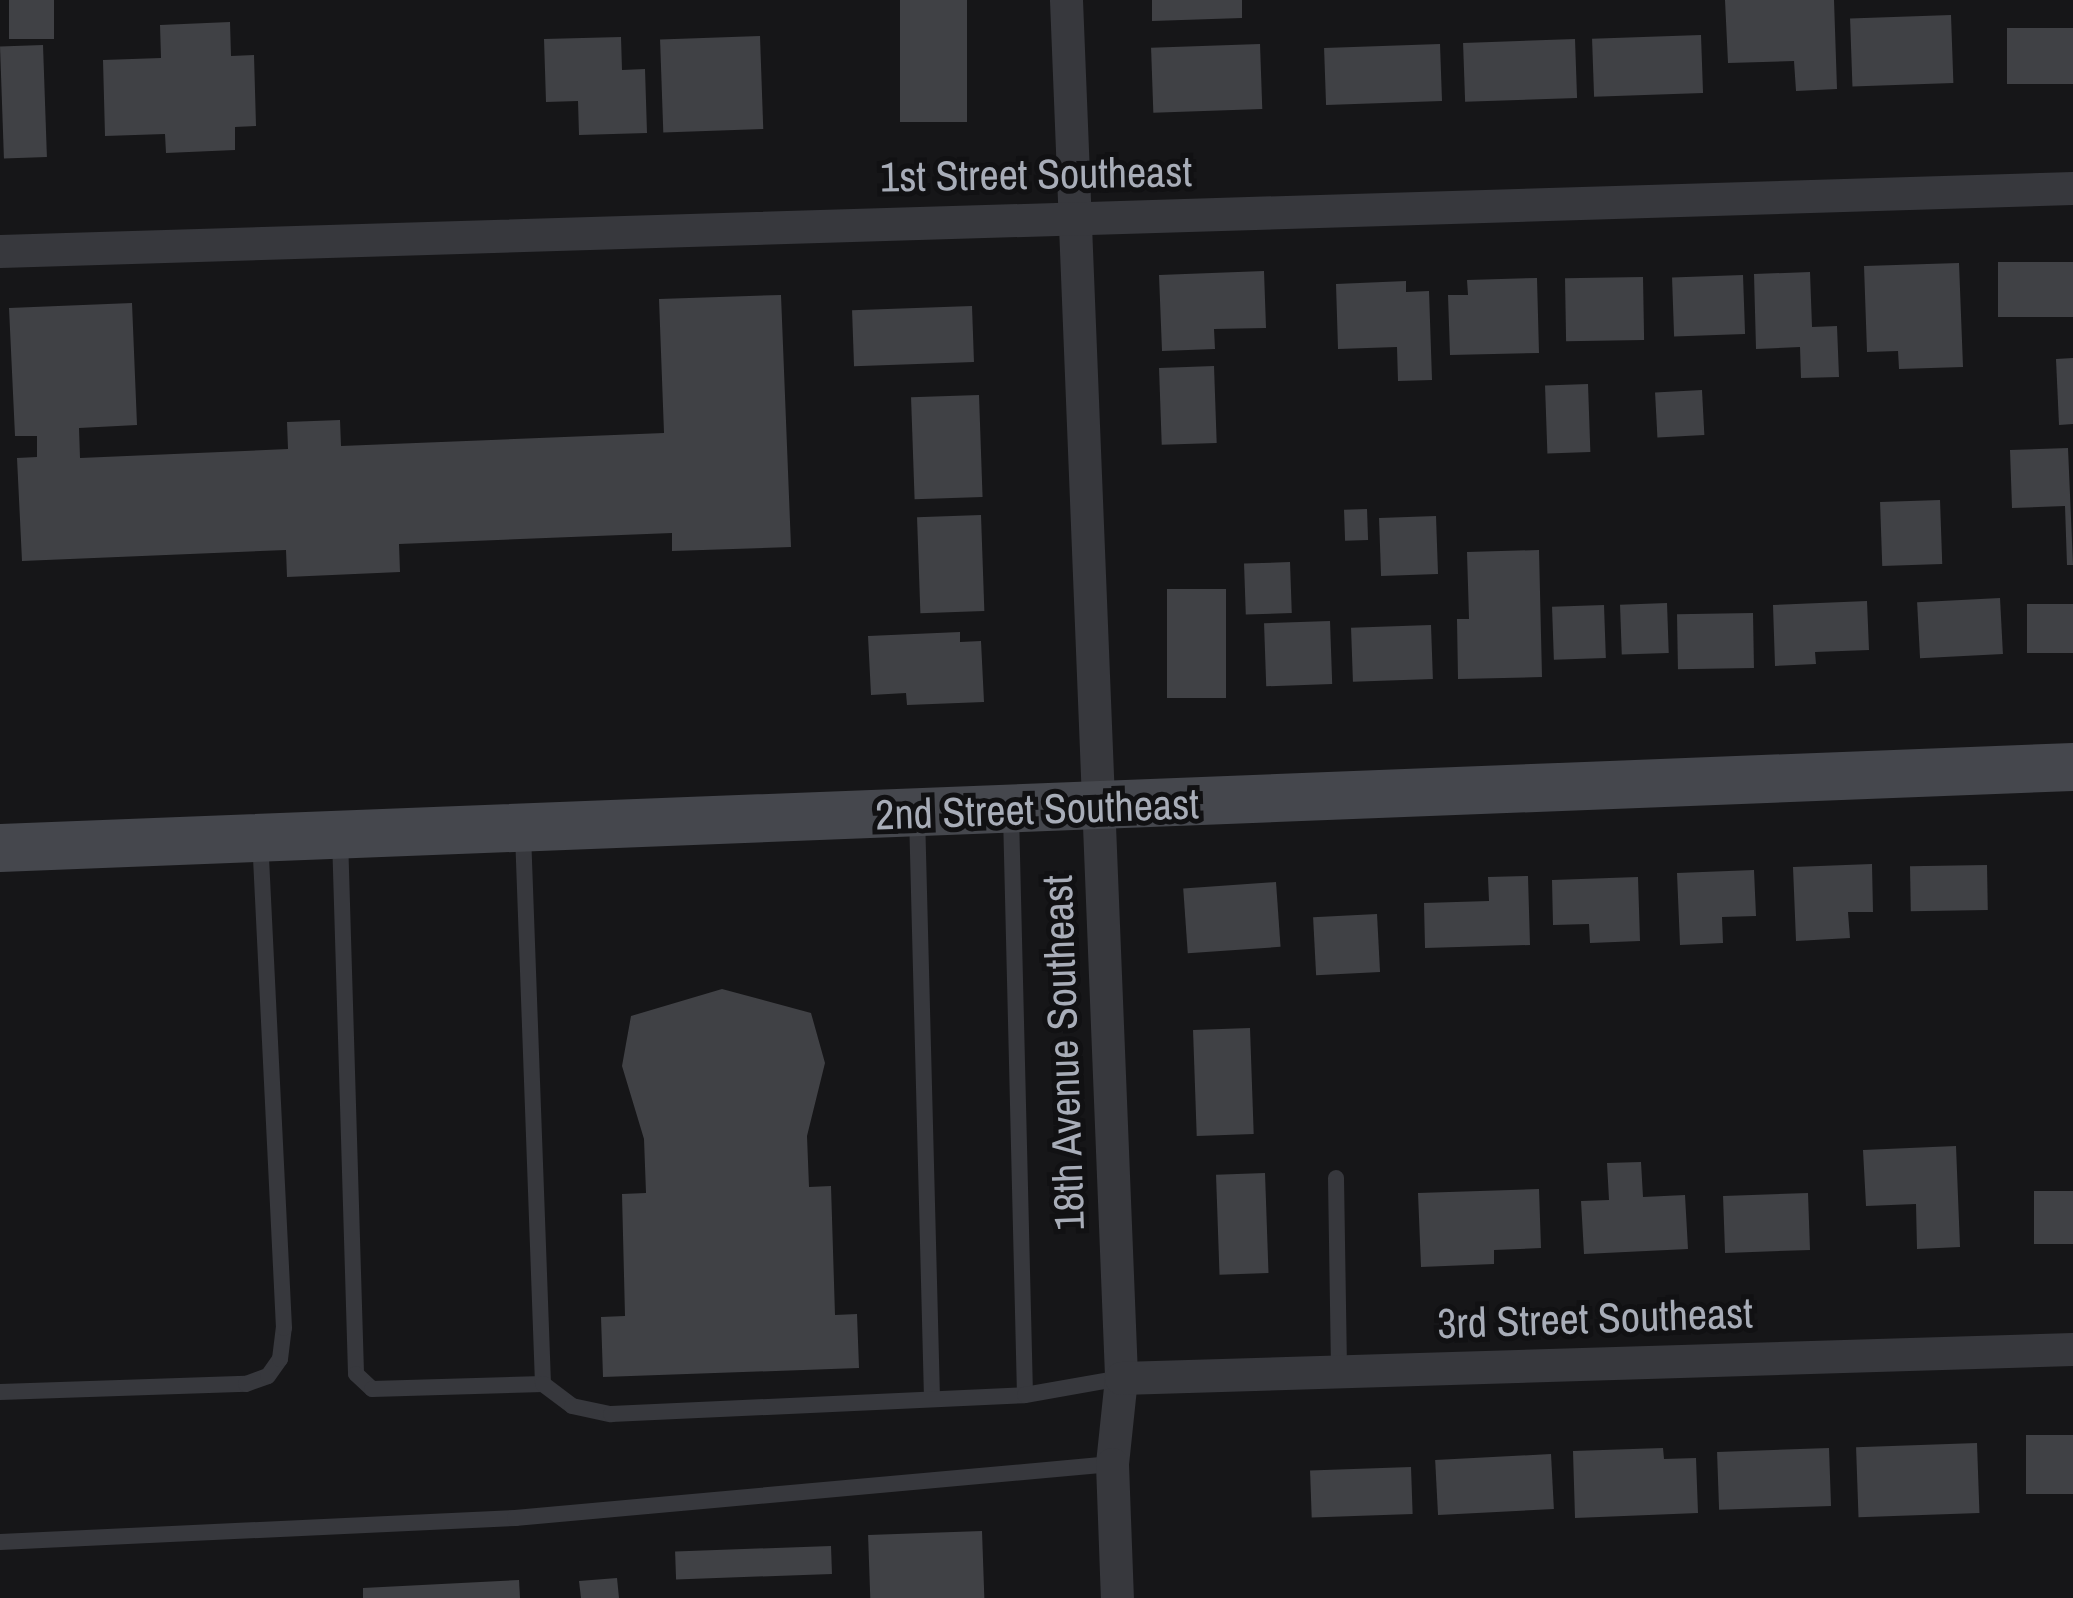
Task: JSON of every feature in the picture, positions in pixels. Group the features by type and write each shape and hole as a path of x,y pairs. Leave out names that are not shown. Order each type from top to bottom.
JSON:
{"street":[{"name":"18th Avenue Southeast","path":"1066,0 1120,1378 1112,1464 1117,1598"},
{"name":"1st Street Southeast","path":"0,251 2073,188"},
{"name":"2nd Street Southeast","path":"0,848 2073,767"},
{"name":"3rd Street Southeast","path":"1120,1378 2073,1349"}],"lane":[{"path":"1011,810 1025,1395"},
{"path":"917,813 932,1398"},
{"path":"523,829 543,1384"},
{"path":"340,836 356,1374 372,1389 543,1384 572,1406 611,1414 1025,1395 1120,1378"},
{"path":"0,1392 246,1384 268,1376 280,1359 284,1328 260,839"},
{"path":"1336,1178 1340,1371"},
{"path":"0,1542 514,1518 1112,1464"}],"building":[{"path":"9,0 54,0 54,39 9,39"},
{"path":"900,0 967,0 967,122 900,122"},
{"path":"1152,0 1242,0 1242,18 1152,21"},
{"path":"1725,0 1834,0 1837,89 1796,91 1794,61 1728,63"},
{"path":"1951,15 1953,83 1852,86 1850,19"},
{"path":"230,22 231,56 254,55 256,126 235,127 235,150 166,153 165,134 105,136 103,60 161,58 160,25"},
{"path":"2007,28 2073,28 2073,84 2007,84"},
{"path":"1701,35 1703,93 1594,97 1592,39"},
{"path":"760,36 763,129 663,132 660,39"},
{"path":"621,37 622,70 645,69 647,133 579,135 578,101 546,102 544,39"},
{"path":"1575,39 1577,98 1465,102 1463,43"},
{"path":"1260,44 1262,109 1153,113 1151,48"},
{"path":"1440,44 1442,101 1326,105 1324,48"},
{"path":"43,45 47,157 4,158 0,47"},
{"path":"1998,262 2073,262 2073,317 1998,317"},
{"path":"1959,263 1963,367 1899,369 1898,351 1867,352 1864,266"},
{"path":"1264,271 1266,328 1214,329 1215,349 1162,351 1159,275"},
{"path":"1810,272 1812,327 1837,326 1839,377 1801,378 1800,347 1756,349 1754,274"},
{"path":"1743,275 1745,334 1674,336 1672,277"},
{"path":"1643,277 1644,340 1566,341 1565,278"},
{"path":"1537,278 1539,353 1450,355 1448,295 1468,295 1467,280"},
{"path":"1406,281 1406,292 1429,291 1432,380 1398,381 1397,347 1338,349 1336,284"},
{"path":"781,295 791,547 672,551 672,533 399,544 400,572 287,577 286,550 22,561 17,458 37,457 37,436 15,436 9,308 132,303 137,425 79,428 80,458 288,449 287,422 340,420 341,446 664,433 659,299"},
{"path":"972,306 974,362 854,366 852,310"},
{"path":"2073,358 2073,424 2059,425 2056,359"},
{"path":"1214,366 1217,443 1162,445 1159,368"},
{"path":"1588,384 1590,452 1547,453 1545,386"},
{"path":"1702,390 1704,435 1657,437 1655,392"},
{"path":"979,395 983,497 915,499 911,397"},
{"path":"2068,448 2073,565 2067,565 2065,506 2012,508 2010,450"},
{"path":"1940,500 1942,564 1882,566 1880,502"},
{"path":"1367,509 1368,540 1345,541 1344,510"},
{"path":"981,515 984,611 920,613 917,517"},
{"path":"1436,516 1438,574 1381,576 1379,518"},
{"path":"1539,550 1542,677 1458,679 1457,619 1469,619 1467,552"},
{"path":"1290,562 1292,613 1246,615 1244,564"},
{"path":"1167,589 1226,589 1226,698 1167,698"},
{"path":"2000,598 2003,654 1920,658 1917,602"},
{"path":"1867,601 1869,650 1815,652 1816,664 1775,666 1773,605"},
{"path":"1667,603 1669,653 1622,655 1620,605"},
{"path":"2027,604 2073,604 2073,653 2027,653"},
{"path":"1604,605 1606,658 1554,660 1552,607"},
{"path":"1753,613 1754,668 1678,669 1677,614"},
{"path":"1330,621 1332,684 1266,686 1264,623"},
{"path":"1431,625 1433,679 1353,682 1351,628"},
{"path":"960,632 960,642 981,641 984,702 907,705 906,693 871,695 868,636"},
{"path":"1872,864 1873,912 1848,912 1850,938 1796,941 1793,867"},
{"path":"1987,865 1988,910 1911,911 1910,866"},
{"path":"1754,870 1756,916 1722,917 1723,943 1680,945 1677,873"},
{"path":"1528,876 1530,945 1425,948 1424,903 1489,901 1488,877"},
{"path":"1638,877 1640,941 1590,943 1589,924 1553,925 1552,880"},
{"path":"1276,882 1281,947 1188,953 1183,888"},
{"path":"1377,914 1380,972 1316,975 1313,917"},
{"path":"722,989 811,1013 825,1063 807,1136 809,1187 831,1186 835,1315 857,1314 859,1368 603,1377 601,1317 625,1316 622,1194 646,1193 644,1139 622,1066 631,1016"},
{"path":"1250,1028 1254,1134 1197,1136 1193,1030"},
{"path":"1956,1146 1960,1247 1917,1249 1916,1204 1866,1206 1863,1150"},
{"path":"1641,1162 1643,1197 1685,1195 1688,1249 1584,1254 1581,1201 1609,1200 1607,1163"},
{"path":"1265,1173 1268,1273 1220,1275 1216,1175"},
{"path":"1539,1189 1541,1248 1494,1250 1494,1264 1421,1267 1418,1193"},
{"path":"2034,1191 2073,1191 2073,1244 2034,1244"},
{"path":"1808,1193 1810,1250 1725,1253 1723,1196"},
{"path":"2026,1435 2073,1435 2073,1494 2026,1494"},
{"path":"1977,1443 1979,1513 1859,1517 1856,1447"},
{"path":"1663,1448 1664,1459 1696,1458 1698,1513 1575,1518 1573,1451"},
{"path":"1829,1448 1831,1506 1719,1510 1717,1452"},
{"path":"1551,1454 1554,1509 1438,1515 1435,1460"},
{"path":"1411,1467 1413,1514 1312,1517 1310,1471"},
{"path":"982,1531 984,1598 870,1598 868,1535"},
{"path":"831,1546 832,1574 676,1579 675,1551"},
{"path":"617,1578 619,1598 581,1598 579,1581"},
{"path":"519,1580 520,1598 363,1598 363,1588"}]}
